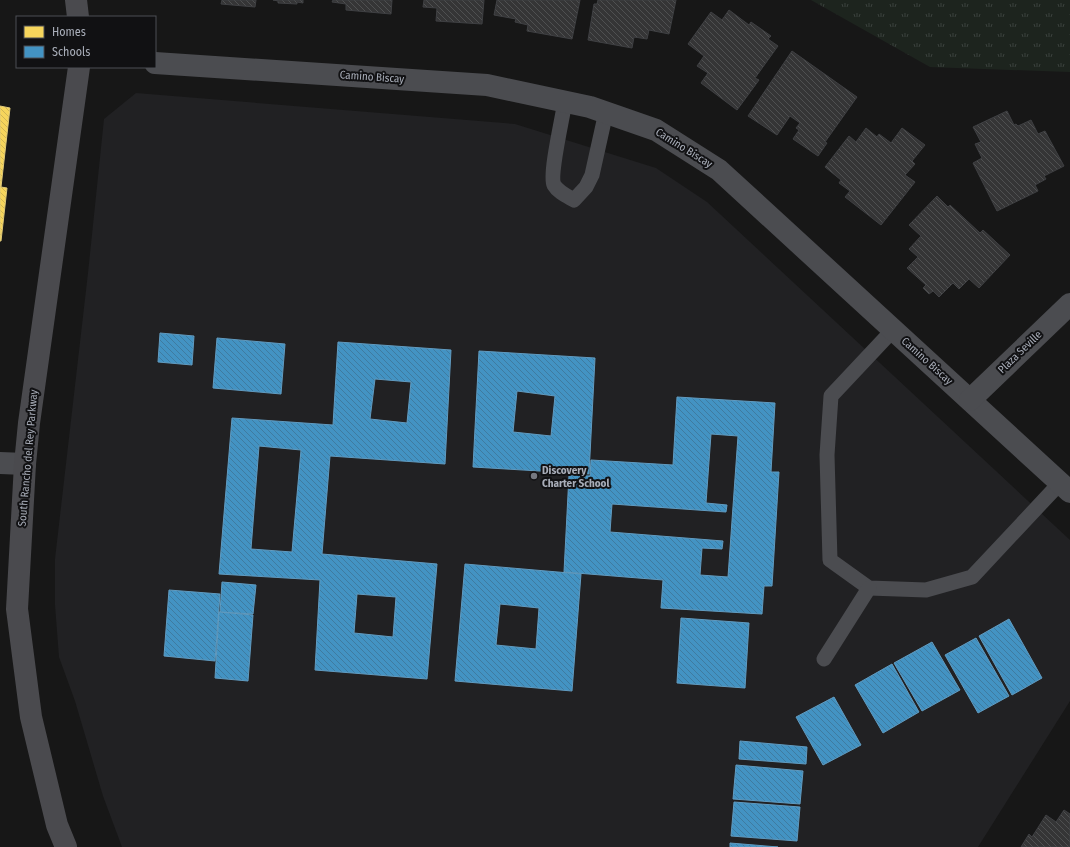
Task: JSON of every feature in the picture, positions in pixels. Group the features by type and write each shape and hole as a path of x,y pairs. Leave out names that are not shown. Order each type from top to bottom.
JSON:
{"street":[{"path":"76,0 78,16"},
{"name":"Camino Biscay","path":"156,63 487,85 590,107 656,130 719,170 1065,487"},
{"name":"South Rancho del Rey Parkway","path":"66,847 57,825 31,717 17,609 25,464 29,423 79,68"},
{"name":"Plaza Seville","path":"970,400 1070,304"},
{"path":"0,463 25,464"}],"lane":[{"path":"565,101 553,171 554,184 560,192 574,200 586,187 592,175 606,112"},
{"path":"893,330 831,396 827,455 830,560 870,588 926,590 972,577 1065,487"},
{"path":"824,659 870,588"}],"shaded area":[{"name":"Discovery Charter School","path":"136,93 515,124 656,168 707,202 1070,540 1070,701 978,847 122,847 103,796 75,701 59,657 55,605 55,559 104,119"}],"green space":[{"path":"811,0 1070,0 1070,72 930,67"}],"building: Homes":[{"path":"0,106 10,108 1,187 7,188 1,241 0,241"}],"building: Schools":[{"path":"160,333 194,336 192,365 158,362"},
{"path":"217,338 285,344 281,394 213,388"},
{"path":"338,342 451,350 445,464 330,456 322,554 437,564 427,679 315,670 320,580 219,574 232,418 333,425","holes":["375,379 411,382 407,423 370,419","259,446 301,450 292,552 251,549","357,594 396,597 393,637 354,633"]},
{"path":"479,351 595,358 589,474 473,467","holes":["517,391 555,396 551,436 513,432"]},
{"path":"677,397 775,403 771,472 779,472 772,586 764,586 762,614 661,608 663,580 564,572 569,475 590,476 591,460 673,465","holes":["711,434 738,436 728,577 700,575 702,548 722,549 723,541 610,532 612,504 726,512 727,505 706,503"]},
{"path":"465,564 581,574 572,691 455,681","holes":["500,604 539,608 536,649 496,645"]},
{"path":"222,582 256,585 253,614 220,612"},
{"path":"169,590 220,594 215,661 164,656"},
{"path":"219,612 253,615 248,681 215,678"},
{"path":"681,618 749,623 745,688 677,683"},
{"path":"1009,619 1042,678 1012,695 979,636"},
{"path":"976,638 1009,696 978,713 945,655"},
{"path":"932,642 960,690 922,711 894,663"},
{"path":"892,664 919,712 883,733 855,685"},
{"path":"834,697 861,745 823,765 796,717"},
{"path":"740,741 807,747 806,764 739,759"},
{"path":"736,765 803,771 800,804 733,799"},
{"path":"734,802 800,807 797,841 731,836"},
{"path":"730,843 778,847 730,847"}],"building: Other":[{"path":"222,0 256,0 255,7 221,4"},
{"path":"273,0 303,0 303,3 278,3 278,1"},
{"path":"333,0 392,0 391,14 346,10 346,4 332,2"},
{"path":"424,0 484,0 482,24 436,21 437,8 423,7"},
{"path":"497,0 580,0 572,39 527,31 528,25 515,22 516,19 494,15"},
{"path":"598,0 676,0 669,34 649,30 647,39 634,37 632,48 588,40 594,4 597,4"},
{"path":"729,10 749,25 751,22 771,36 768,39 778,46 755,78 759,80 737,110 701,83 708,73 697,66 704,56 688,44 711,12 722,20"},
{"path":"792,51 857,97 825,142 827,143 818,156 793,139 799,130 796,128 800,123 790,116 777,135 748,116"},
{"path":"1007,111 1014,125 1016,124 1018,126 1031,120 1038,134 1045,131 1064,166 1044,176 1046,179 1035,185 1038,191 997,211 973,163 982,158 975,144 981,142 973,127"},
{"path":"866,128 877,137 879,134 891,143 902,128 925,145 912,161 915,164 905,175 915,182 881,225 845,197 850,191 839,183 841,180 825,167 849,136 856,142"},
{"path":"937,196 948,207 950,205 980,233 983,230 1010,255 979,288 969,279 959,289 953,283 939,297 933,291 929,294 923,288 926,285 907,268 918,257 909,249 921,236 909,225"},
{"path":"1064,810 1070,814 1070,847 1021,847 1029,834 1032,837 1046,815 1056,822"}],"place":[{"name":"Discovery Charter School","path":"534,476"}]}
